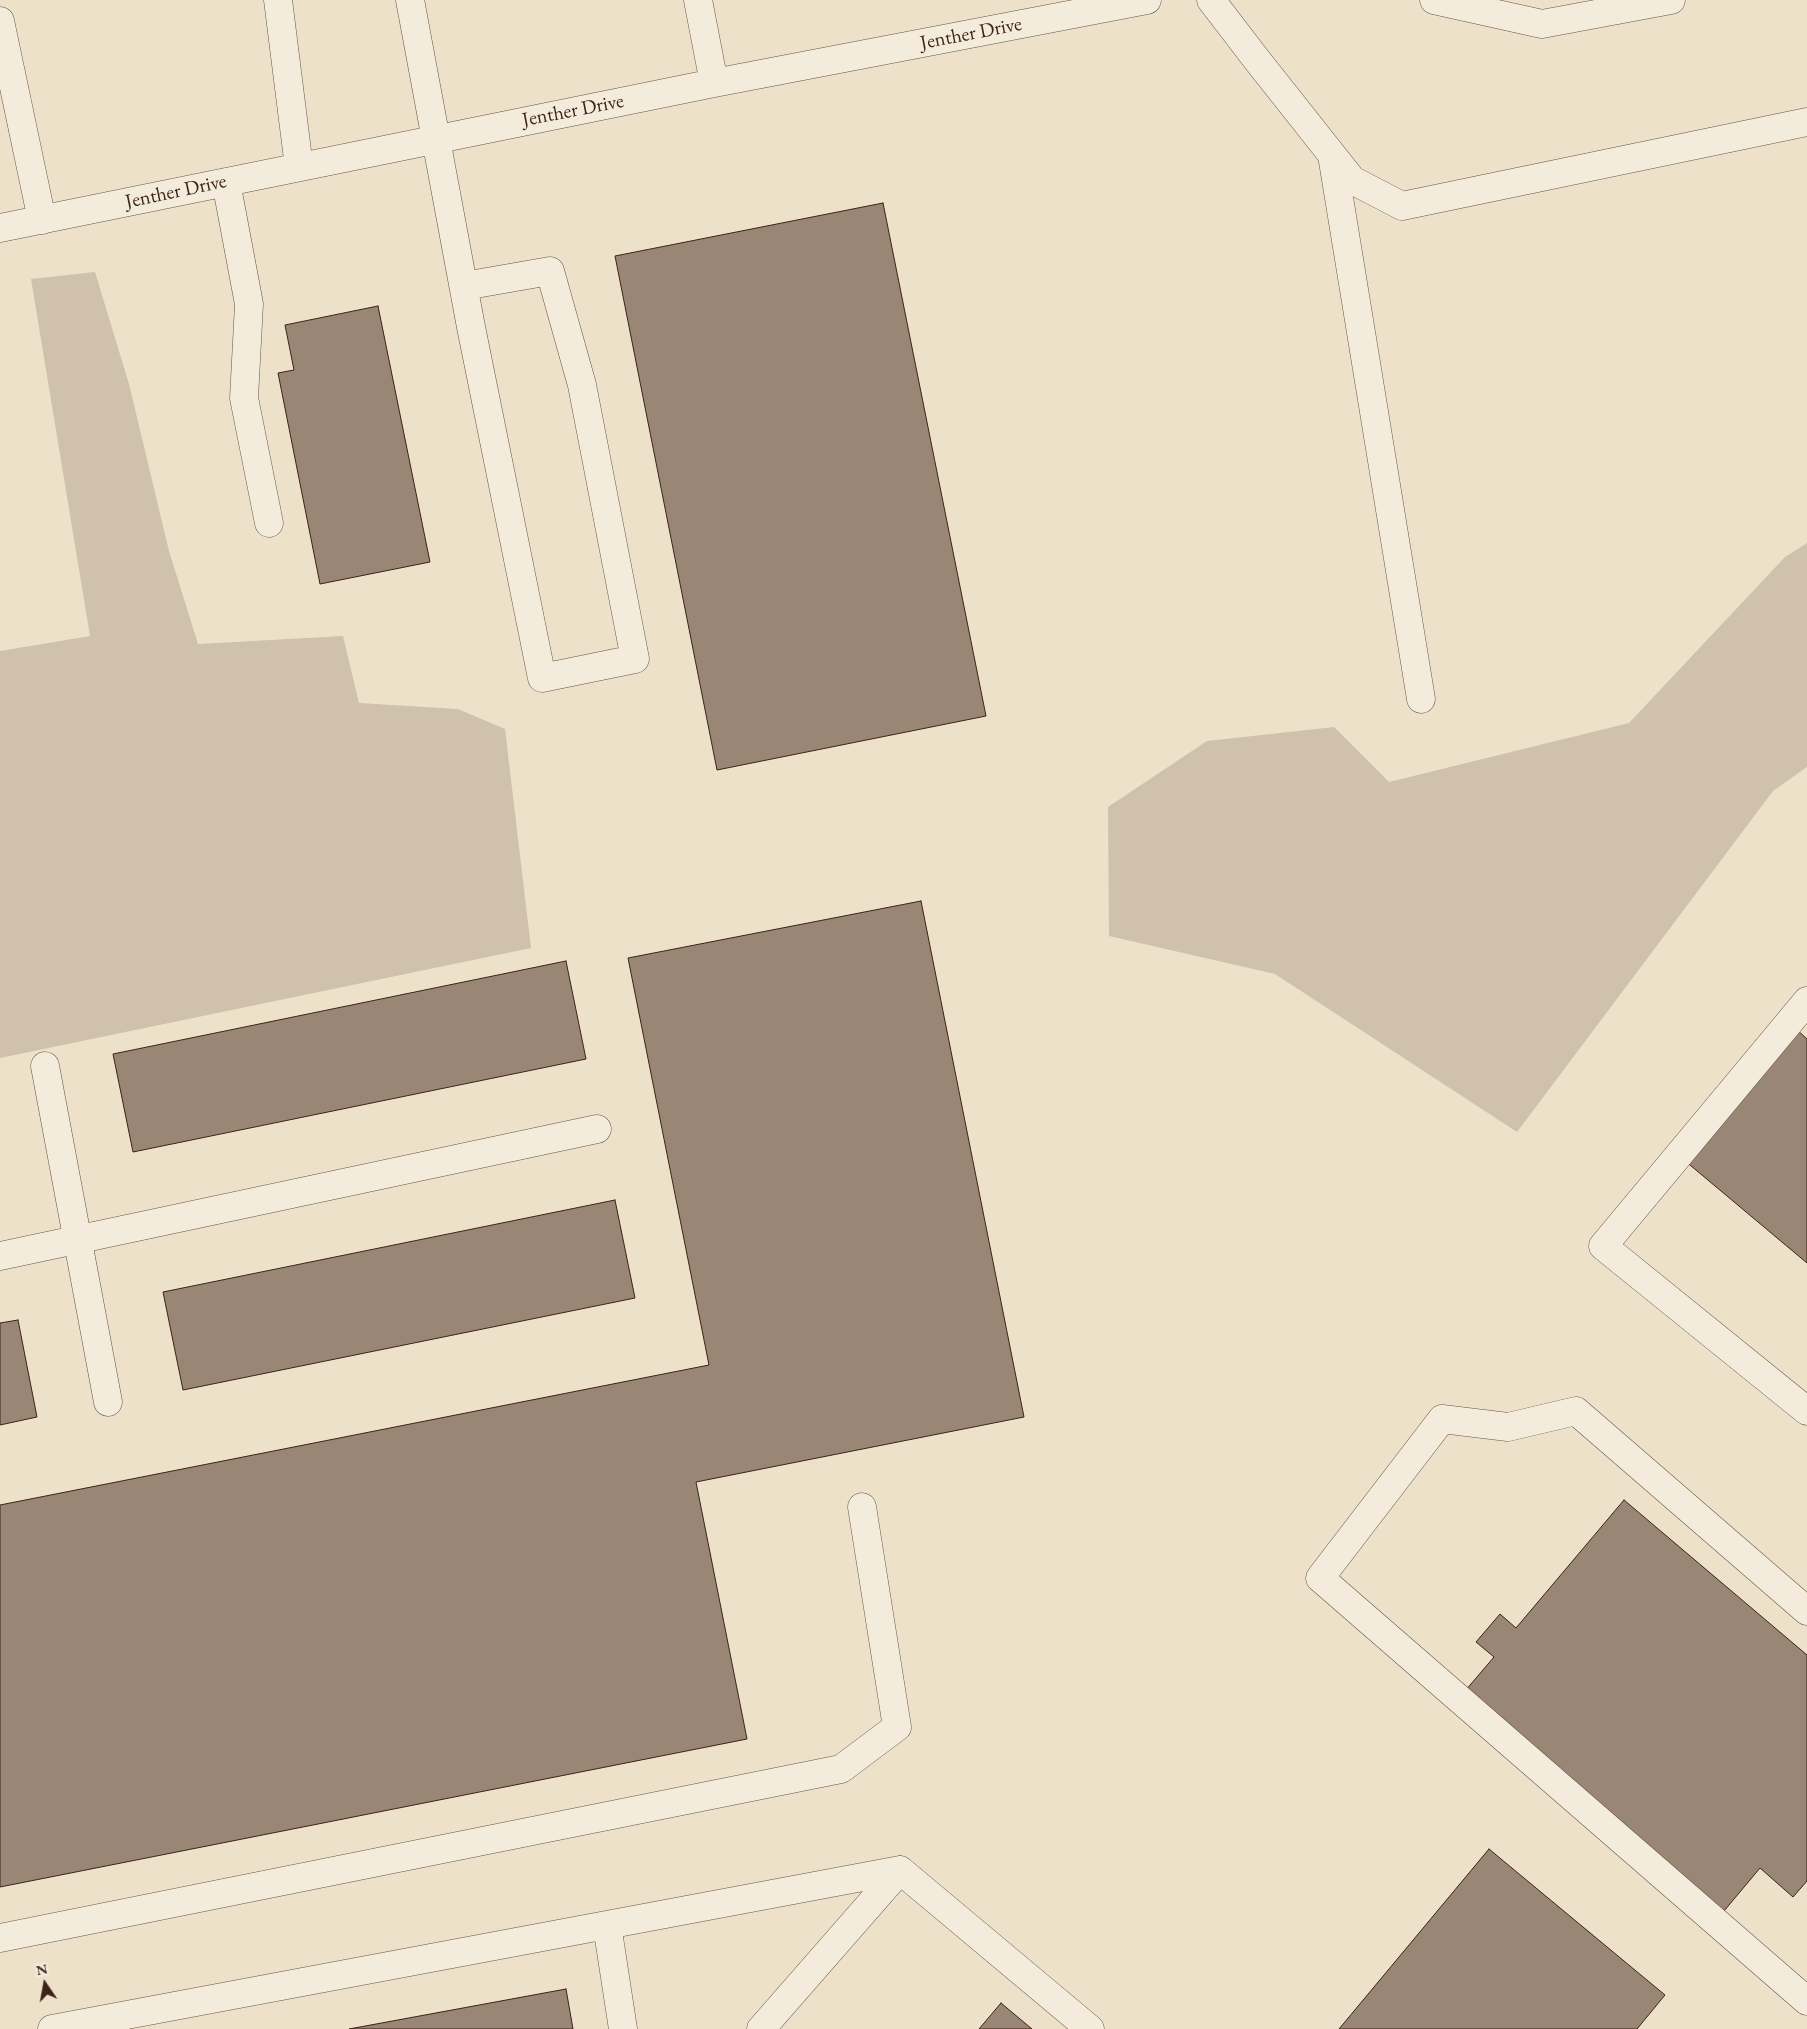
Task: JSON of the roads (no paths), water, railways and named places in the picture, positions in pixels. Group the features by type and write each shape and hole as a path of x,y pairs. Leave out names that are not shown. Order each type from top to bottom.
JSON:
{"street":[{"path":"278,0 298,167"},
{"path":"410,0 464,286 542,678 635,659 582,386 550,271 464,286"},
{"path":"698,0 714,83"},
{"name":"Jenther Drive","path":"0,228 714,83 1147,0"},
{"path":"1212,0 1256,60 1352,180 1402,206 1807,122"},
{"path":"1434,0 1498,7 1542,24 1671,0"},
{"path":"0,21 42,220"},
{"path":"1332,154 1421,699"},
{"path":"226,182 249,304 244,398 269,523"},
{"path":"1807,1002 1603,1246 1807,1411"},
{"path":"45,1066 108,1402"},
{"path":"0,1256 597,1129"},
{"path":"1807,1611 1576,1411 1508,1427 1442,1419 1320,1578 1807,2001"},
{"path":"0,1938 841,1769 898,1727 862,1507"},
{"path":"52,2029 900,1870"},
{"path":"761,2029 900,1870"},
{"path":"900,1870 1090,2029"},
{"path":"606,1925 624,2029"}]}
